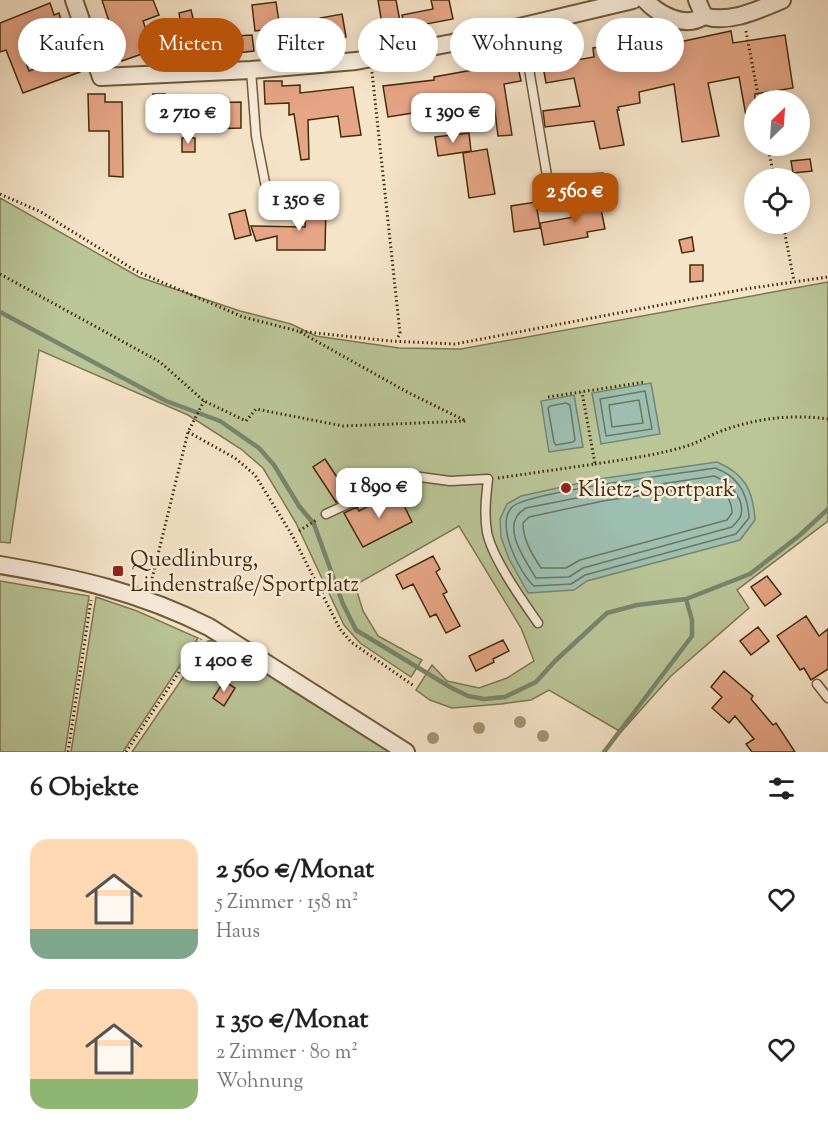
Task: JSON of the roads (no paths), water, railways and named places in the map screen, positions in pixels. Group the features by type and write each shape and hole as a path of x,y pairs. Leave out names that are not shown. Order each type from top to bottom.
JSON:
{"street":[{"path":"74,0 101,77 356,61 450,43"},
{"path":"559,18 633,0"},
{"path":"645,0 657,10 687,22 700,8 716,20 743,14 782,0"},
{"path":"0,565 93,583 146,600 209,627 406,752"}],"lane":[{"path":"250,69 256,136 270,208"},
{"path":"530,72 551,200"},
{"path":"326,514 413,476 450,481 488,479 485,510 490,545 520,597 538,622"},
{"path":"817,684 828,698"}],"water":[{"path":"651,383 660,434 601,444 592,393"},
{"path":"574,395 583,447 549,452 541,401"},
{"path":"717,462 741,478 752,500 755,520 740,540 587,581 574,590 528,593 509,559 501,537 500,519 507,504 521,496 599,479"}],"waterway":[{"path":"0,312 166,401 220,421 259,448 274,465 299,506 314,524 343,604 356,630 468,696 484,699 505,697 536,682 555,661 607,613 637,605 686,599 750,574 800,535 828,509"},
{"path":"604,752 692,636 692,620 686,599"}],"place":[{"name":"Klietz-Sportpark","path":"566,488"},
{"name":"Quedlinburg, Lindenstraße/Sportplatz","path":"118,571"}]}
